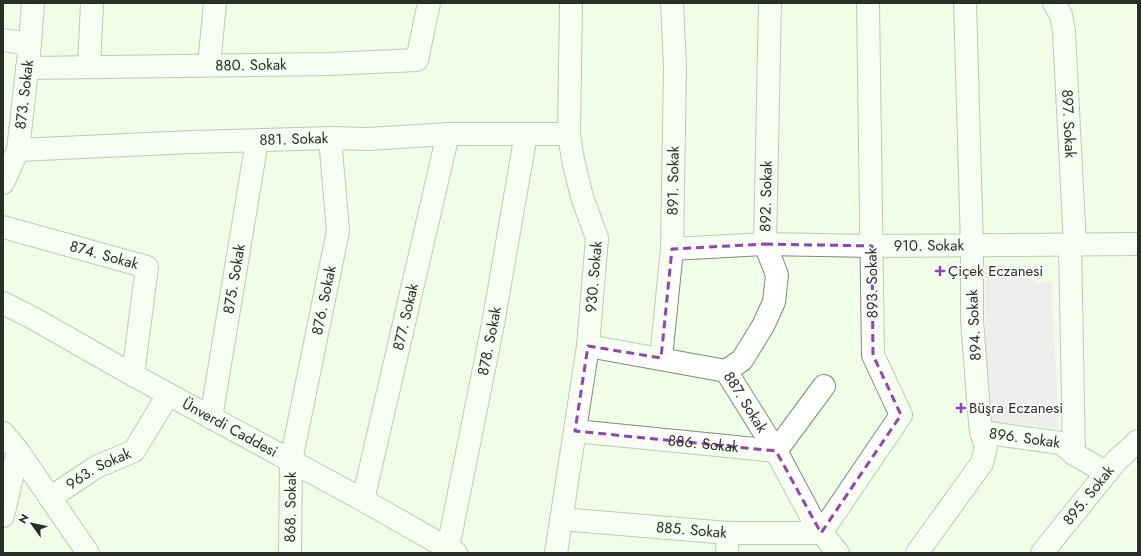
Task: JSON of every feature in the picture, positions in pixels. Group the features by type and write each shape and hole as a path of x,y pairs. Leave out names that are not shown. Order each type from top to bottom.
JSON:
{"street":[{"name":"873. Sokak","path":"3,183 18,150 33,3"},
{"path":"89,67 92,3"},
{"path":"209,65 215,3"},
{"name":"880. Sokak","path":"27,68 328,64 417,60 429,3"},
{"name":"930. Sokak","path":"556,553 588,346 597,238 582,197 573,160 569,134 571,3"},
{"name":"891. Sokak","path":"662,358 672,249 675,67 672,3"},
{"name":"892. Sokak","path":"726,371 742,360 763,326 774,302 777,275 765,244 770,3"},
{"name":"893. Sokak","path":"822,533 901,415 873,355 868,3"},
{"name":"894. Sokak","path":"917,553 982,463 986,447 981,432 972,320 972,246 965,3"},
{"name":"897. Sokak","path":"1054,3 1061,15 1064,32 1072,245 1074,454"},
{"path":"3,40 30,44"},
{"name":"881. Sokak","path":"18,150 192,142 330,138 369,139 448,134 569,134"},
{"name":"877. Sokak","path":"363,500 448,134"},
{"name":"878. Sokak","path":"452,551 526,134"},
{"name":"876. Sokak","path":"291,461 338,231 330,138"},
{"name":"875. Sokak","path":"211,418 257,141"},
{"name":"874. Sokak","path":"3,227 147,267 133,376"},
{"name":"910. Sokak","path":"672,249 765,244 872,246 1138,244"},
{"name":"Ünverdi Caddesi","path":"3,303 31,317 133,376 363,500 452,551"},
{"name":"887. Sokak","path":"588,346 662,358 726,371 776,451 815,524 838,553"},
{"path":"776,451 824,386"},
{"name":"963. Sokak","path":"50,498 96,467 134,451 168,395"},
{"name":"886. Sokak","path":"575,431 776,451"},
{"name":"896. Sokak","path":"981,432 1062,443 1074,454 1107,473"},
{"path":"3,433 18,451 88,553"},
{"name":"895. Sokak","path":"1042,553 1116,461 1138,441"},
{"path":"3,516 8,472 18,451"},
{"name":"868. Sokak","path":"290,553 291,461"},
{"name":"885. Sokak","path":"562,519 728,543 822,533"}],"highlighted area":[{"path":"765,244 872,246 873,355 901,415 821,533 776,451 575,431 588,346 661,358 672,249"}],"shaded area":[{"path":"985,265 1032,266 1035,284 1051,282 1059,429 986,421"}],"place":[{"name":"Çiçek Eczanesi","path":"940,271"},
{"name":"Büşra Eczanesi","path":"961,408"}]}
